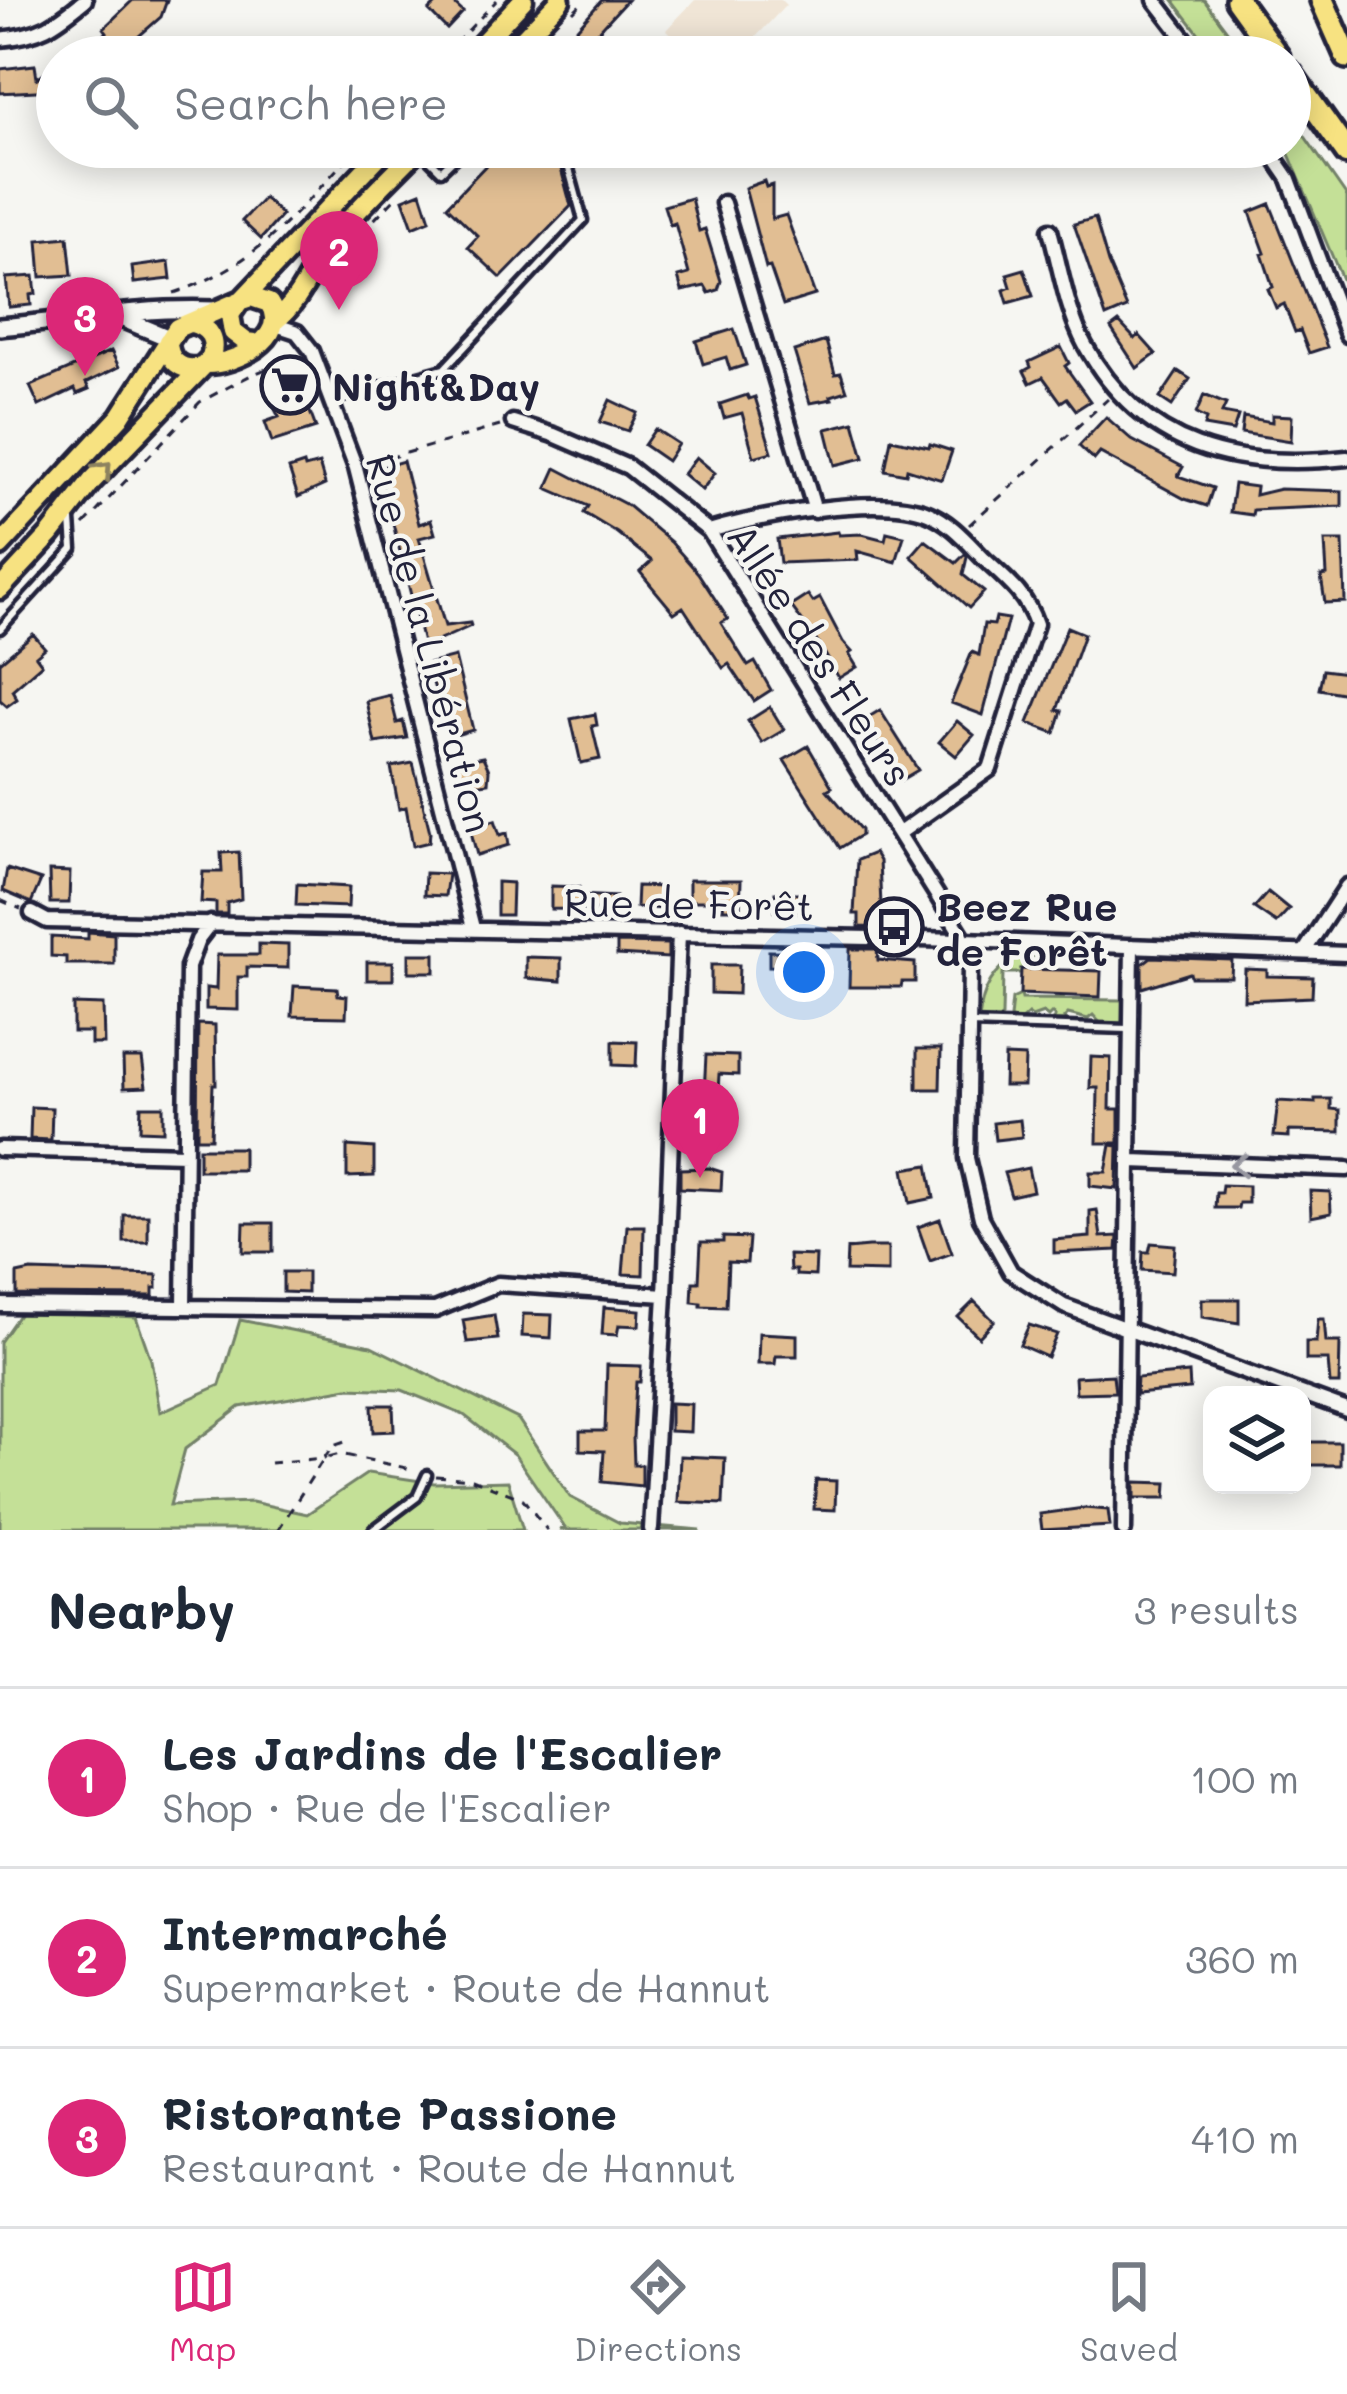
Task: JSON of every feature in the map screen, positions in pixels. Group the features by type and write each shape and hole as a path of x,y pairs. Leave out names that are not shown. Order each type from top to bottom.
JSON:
{"highway":[{"path":"1237,0 1263,36"},
{"path":"1322,0 1347,57"},
{"path":"1311,102 1347,153"}],"main road":[{"path":"490,36 523,0"},
{"path":"526,36 560,0"},
{"path":"254,344 233,332 230,315 367,168"},
{"path":"169,340 168,350 184,368 221,365 268,338 335,237 400,168"},
{"path":"0,546 8,530 120,417 177,328 251,297 269,304 276,322"},
{"path":"0,589 92,481 211,358 213,340 201,326 190,323"}],"street":[{"path":"0,39 34,35 85,0"},
{"path":"1155,0 1183,36"},
{"path":"1281,168 1347,335"},
{"path":"723,203 815,511"},
{"path":"1050,230 1082,340 1119,390 1157,426 1214,452 1266,463 1347,458"},
{"path":"0,327 116,316 172,301 214,310"},
{"path":"172,301 190,323"},
{"path":"116,316 169,340"},
{"path":"276,322 297,332 312,351"},
{"name":"Rue de la Libération","path":"312,351 356,467 473,928"},
{"name":"Allée des Fleurs","path":"513,422 628,467 709,531 965,940"},
{"path":"709,531 762,515 904,507 926,512 958,534 1029,603 1036,624 990,769 901,832"},
{"path":"1304,952 1347,886"},
{"name":"Rue de Forêt","path":"32,913 47,921 965,940 1347,954"},
{"path":"184,1306 188,968 197,940 211,923"},
{"path":"651,1528 679,933"},
{"path":"965,940 970,967 967,1158 981,1217 1011,1272 1064,1306 1347,1410"},
{"path":"1124,1530 1132,946"},
{"path":"0,1149 185,1154"},
{"path":"1132,1161 1347,1169"},
{"path":"0,1305 435,1310 498,1284 665,1295"}],"lane":[{"path":"331,400 444,369 583,220 569,168"},
{"path":"0,629 73,549 70,510"},
{"path":"969,1024 1132,1029"},
{"path":"374,1530 417,1497 427,1475"}],"path":[{"path":"463,36 497,0"},
{"path":"172,301 260,250 338,168"},
{"path":"71,538 200,403 251,375 312,351"},
{"path":"958,534 1119,390"},
{"path":"356,467 513,422"},
{"path":"0,900 32,913"},
{"path":"278,1530 333,1446 351,1441"},
{"path":"270,1463 340,1454 404,1465 427,1475 472,1479 524,1499 547,1530"}],"shaded area":[{"path":"695,0 781,0 786,5 757,36 672,36 666,30"}],"green space":[{"path":"1173,0 1204,0 1231,36 1201,36"},
{"path":"1311,145 1347,197 1347,291 1295,168 1311,168"},
{"path":"1020,954 1033,957 1033,973 1003,973 1002,1016 997,1021 979,1020 990,981"},
{"path":"1021,995 1022,999 1123,1000 1123,1023 1104,1027 1093,1015 1088,1019 1068,1014 1064,1018 1072,1026 1057,1022 1047,1026 1055,1017 1043,1013 1028,1014 1018,1023 1010,1018 1012,999"},
{"path":"21,1312 136,1317 151,1360 160,1412 220,1385 240,1320 371,1346 518,1419 570,1497 620,1523 701,1530 560,1530 565,1528 515,1455 464,1415 402,1390 348,1388 240,1407 185,1449 170,1505 252,1502 307,1514 368,1473 434,1483 508,1481 523,1530 0,1530 0,1342"}],"building":[{"path":"133,0 167,0 161,17 139,36 103,36 104,28"},
{"path":"440,0 450,0 463,12 447,29 429,11"},
{"path":"602,0 627,0 594,36 571,35"},
{"path":"35,65 36,91 0,93 0,69"},
{"path":"483,168 561,168 571,206 501,278 468,247 478,236 447,206"},
{"path":"764,181 766,187 772,185 772,219 786,215 815,295 783,305 770,267 766,268 745,188"},
{"path":"421,192 430,220 413,227 403,199"},
{"path":"264,198 282,215 261,239 242,221"},
{"path":"691,198 699,231 705,229 721,281 718,290 709,293 705,286 682,291 678,277 689,274 675,223 670,225 664,206"},
{"path":"1270,204 1327,347 1309,353 1284,304 1276,308 1268,289 1273,287 1250,212"},
{"path":"1095,218 1127,308 1106,317 1074,224"},
{"path":"68,237 72,275 41,277 38,240"},
{"path":"169,262 171,279 134,283 132,267"},
{"path":"1024,269 1033,296 1008,303 1007,274"},
{"path":"34,276 36,294 30,295 31,305 9,307 6,278"},
{"path":"1119,322 1156,354 1137,368 1111,328"},
{"path":"734,329 746,365 730,370 726,357 703,364 696,341"},
{"path":"826,341 835,374 841,373 847,391 810,403 794,351"},
{"path":"1061,347 1069,363 1065,366 1090,401 1076,410 1067,398 1061,402 1043,377 1030,383 1024,371 1031,367 1029,362"},
{"path":"111,351 119,367 86,383 89,389 77,394 75,389 39,406 30,386"},
{"path":"1178,371 1190,379 1172,406 1160,398"},
{"path":"298,373 309,393 304,396 316,428 272,442 265,422 279,417 268,396"},
{"path":"1204,395 1226,404 1222,413 1238,416 1233,431 1204,426 1206,419 1196,414"},
{"path":"755,397 772,452 754,457 742,413 724,418 720,404"},
{"path":"610,400 637,413 628,431 600,422"},
{"path":"1272,415 1292,416 1291,441 1241,433 1243,417 1272,422"},
{"path":"1106,417 1132,440 1183,467 1178,476 1213,488 1207,506 1100,453 1094,460 1079,446"},
{"path":"854,422 864,458 835,465 826,429"},
{"path":"655,429 678,444 667,461 644,445"},
{"path":"891,439 952,451 942,480 907,469 906,474 885,470"},
{"path":"696,457 715,473 702,490 683,474"},
{"path":"403,461 419,524 431,520 435,534 419,538 445,626 471,626 424,647 379,468"},
{"path":"304,464 305,468 319,464 325,485 298,497 289,469"},
{"path":"556,468 627,505 671,542 728,619 721,623 748,666 755,662 771,690 754,701 729,664 723,668 683,607 674,613 640,572 652,561 584,513 588,506 547,488"},
{"path":"1234,484 1256,487 1255,495 1280,489 1342,491 1342,506 1253,510 1252,515 1230,512"},
{"path":"838,532 885,540 887,532 904,536 896,562 857,551 858,560 780,563 777,539"},
{"path":"925,540 956,563 967,557 963,575 984,592 969,608 911,556"},
{"path":"1325,541 1343,541 1345,602 1325,603 1321,576 1327,575"},
{"path":"808,595 813,602 820,598 852,652 857,667 839,678 791,606"},
{"path":"996,617 1008,619 983,715 951,703 972,652 979,655 984,624 994,625"},
{"path":"1067,627 1084,634 1057,710 1062,711 1055,733 1028,723"},
{"path":"33,634 45,648 36,656 42,664 12,690 17,699 7,706 0,700 0,662"},
{"path":"455,657 473,730 452,736 441,688 435,690 428,664"},
{"path":"1323,670 1347,673 1347,694 1319,689"},
{"path":"390,695 397,723 403,721 407,738 375,743 366,701"},
{"path":"770,707 784,730 762,743 748,721"},
{"path":"880,710 918,770 901,780 864,720"},
{"path":"595,714 597,725 592,726 600,759 581,763 571,719"},
{"path":"957,721 974,735 956,756 939,742"},
{"path":"808,746 832,787 827,790 861,830 861,835 840,848 784,760"},
{"path":"483,757 488,783 460,787 455,762"},
{"path":"413,763 430,832 429,842 413,846 406,807 399,809 391,767"},
{"path":"495,820 500,835 507,833 509,845 477,855 470,828"},
{"path":"239,852 241,899 227,903 227,914 216,914 216,903 201,902 203,872 222,872 221,853"},
{"path":"874,853 879,861 882,928 859,927 859,914 854,914 857,860"},
{"path":"7,869 41,880 31,903 3,891"},
{"path":"49,871 70,872 69,903 50,903"},
{"path":"425,873 448,874 445,896 424,895"},
{"path":"689,880 741,880 740,909 723,909 724,901 689,901"},
{"path":"497,882 512,883 511,915 497,915"},
{"path":"297,884 349,887 348,907 296,905"},
{"path":"551,886 579,887 579,895 616,897 615,916 595,915 596,910 551,909"},
{"path":"637,886 663,887 662,909 636,907"},
{"path":"1268,892 1289,909 1276,923 1254,908"},
{"path":"775,893 801,893 801,912 775,912"},
{"path":"88,932 114,934 114,964 66,964 66,957 51,956 51,937 88,939"},
{"path":"617,943 668,944 668,958 617,955"},
{"path":"259,944 288,945 288,968 247,967 247,977 238,977 238,1010 206,1009 206,988 216,989 217,955 259,955"},
{"path":"850,949 877,949 878,960 915,963 915,982 902,982 901,987 849,987"},
{"path":"769,951 812,952 812,967 769,966"},
{"path":"409,954 435,954 435,972 409,972"},
{"path":"526,957 561,958 561,981 526,978"},
{"path":"1151,957 1232,960 1231,977 1191,977 1190,973 1142,988 1142,964"},
{"path":"367,962 393,962 393,980 367,980"},
{"path":"711,965 739,965 738,994 711,993"},
{"path":"1021,969 1101,971 1100,997 1020,994"},
{"path":"1245,969 1267,970 1267,976 1313,977 1312,997 1244,1000"},
{"path":"294,986 337,988 338,995 347,996 346,1017 292,1016"},
{"path":"73,1004 103,1005 104,1044 91,1044 91,1032 73,1032"},
{"path":"198,1024 215,1025 211,1138 197,1138"},
{"path":"613,1041 637,1042 636,1066 613,1065"},
{"path":"917,1049 941,1049 940,1089 917,1089"},
{"path":"706,1055 738,1056 738,1075 719,1074 717,1108 683,1107 683,1094 704,1094"},
{"path":"1005,1056 1025,1057 1024,1086 1004,1086"},
{"path":"1091,1057 1111,1058 1110,1109 1119,1109 1119,1143 1097,1143 1098,1088 1090,1088"},
{"path":"123,1058 142,1058 146,1087 124,1088"},
{"path":"1315,1099 1331,1099 1331,1109 1340,1110 1340,1132 1289,1131 1289,1137 1274,1136 1278,1101 1315,1103"},
{"path":"141,1106 163,1106 163,1131 140,1130"},
{"path":"31,1107 52,1108 51,1140 30,1139"},
{"path":"1020,1120 1022,1137 995,1140 993,1123"},
{"path":"1111,1145 1118,1146 1117,1189 1090,1186 1090,1172 1106,1172"},
{"path":"347,1146 374,1148 374,1176 347,1177"},
{"path":"199,1148 243,1148 243,1170 199,1170"},
{"path":"928,1165 934,1198 910,1203 904,1169"},
{"path":"1028,1168 1033,1191 1011,1196 1004,1173"},
{"path":"680,1169 722,1172 721,1190 680,1188"},
{"path":"1222,1185 1248,1186 1248,1203 1215,1208"},
{"path":"1310,1191 1330,1192 1331,1213 1311,1217"},
{"path":"1097,1210 1101,1237 1118,1236 1117,1250 1054,1253 1054,1240 1090,1237 1090,1211"},
{"path":"124,1215 148,1215 148,1242 124,1242"},
{"path":"940,1219 952,1253 930,1261 918,1227"},
{"path":"244,1223 273,1223 273,1252 243,1252"},
{"path":"627,1226 644,1226 643,1275 623,1274"},
{"path":"723,1237 749,1238 747,1263 728,1262 726,1307 701,1306 692,1302 693,1282 699,1282 701,1242 723,1242"},
{"path":"1151,1243 1175,1245 1173,1272 1142,1270 1143,1252 1149,1252"},
{"path":"888,1247 888,1272 846,1271 847,1249"},
{"path":"789,1255 816,1256 815,1276 796,1275 796,1270 790,1270"},
{"path":"283,1272 307,1272 307,1293 283,1292"},
{"path":"17,1274 157,1275 157,1288 153,1296 17,1295"},
{"path":"1202,1299 1239,1299 1239,1323 1202,1317"},
{"path":"974,1301 994,1321 979,1337 958,1317"},
{"path":"604,1307 640,1310 639,1326 619,1325 617,1335 602,1334"},
{"path":"523,1314 552,1315 551,1338 522,1336"},
{"path":"494,1315 498,1339 467,1342 463,1320"},
{"path":"1318,1319 1324,1319 1326,1342 1340,1342 1339,1384 1330,1384 1328,1360 1306,1360 1306,1342 1316,1342"},
{"path":"1029,1325 1057,1334 1047,1357 1020,1345"},
{"path":"759,1333 797,1335 797,1356 776,1356 775,1364 758,1364"},
{"path":"607,1365 641,1366 633,1437 634,1465 642,1465 642,1486 602,1482 604,1451 580,1450 580,1431 605,1431"},
{"path":"1189,1373 1190,1389 1136,1394 1137,1378"},
{"path":"1113,1375 1115,1392 1076,1393 1075,1377"},
{"path":"670,1403 691,1404 690,1432 670,1431"},
{"path":"372,1405 393,1405 394,1431 373,1432"},
{"path":"1311,1442 1340,1442 1340,1465 1311,1465"},
{"path":"680,1456 725,1458 723,1504 678,1502"},
{"path":"816,1480 836,1481 835,1510 814,1509"},
{"path":"1135,1482 1167,1483 1166,1498 1135,1498"},
{"path":"1108,1510 1110,1526 1042,1530 1040,1514"}],"place":[{"name":"Intermarché","path":"339,310"},
{"name":"Ristorante Passione","path":"85,376"},
{"name":"Night&Day","path":"290,385"},
{"name":"Beez Rue de Forêt","path":"894,927"},
{"name":"Les Jardins de l'Escalier","path":"700,1178"}]}
